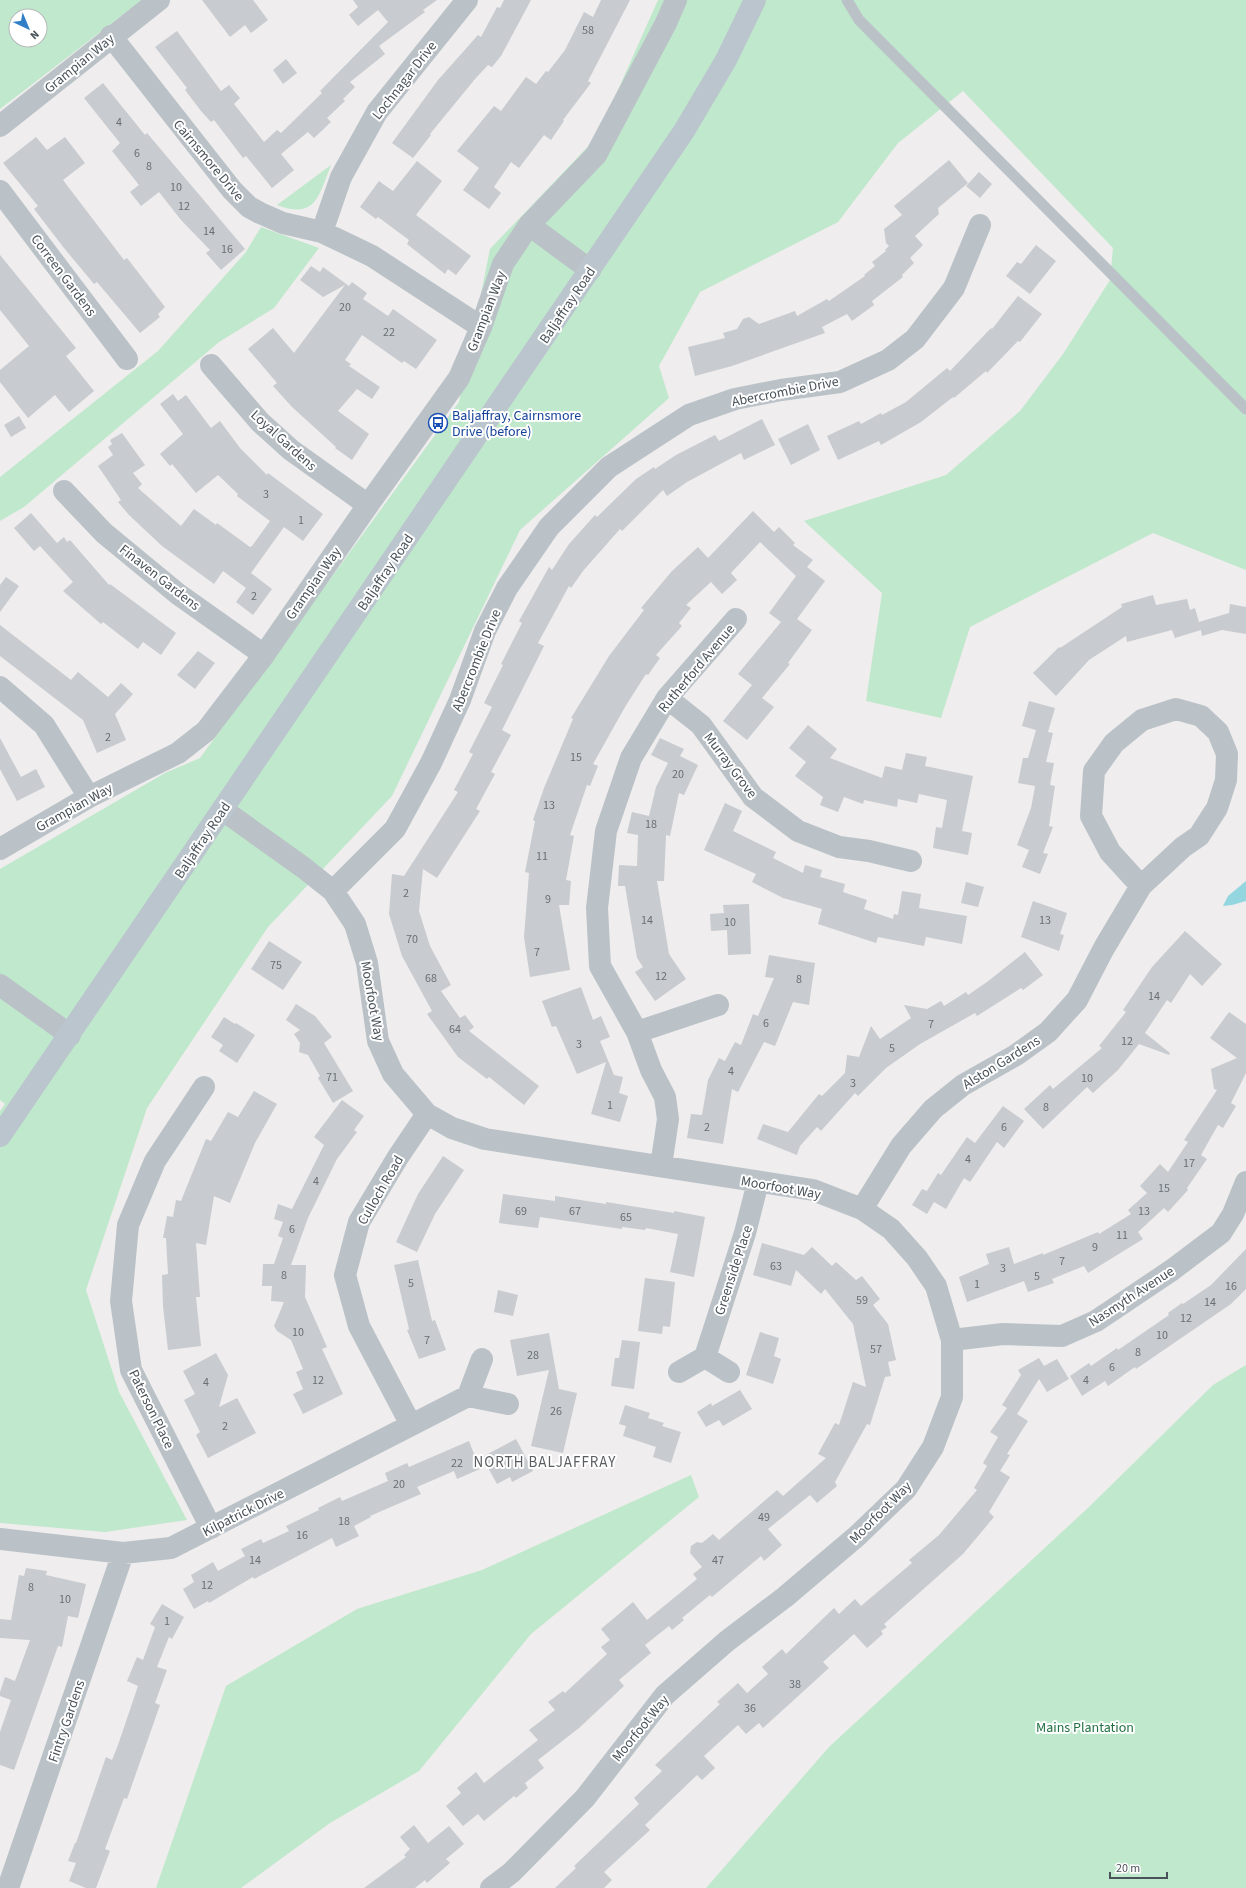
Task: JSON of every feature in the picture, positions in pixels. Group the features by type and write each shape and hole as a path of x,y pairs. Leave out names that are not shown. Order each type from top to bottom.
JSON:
{"main road":[{"name":"Baljaffray Road","path":"0,1136 684,131 726,60 755,0"}],"street":[{"name":"Grampian Way","path":"0,126 111,36 159,0"},
{"name":"Lochnagar Drive","path":"322,232 341,176 376,112 467,0"},
{"name":"Grampian Way","path":"0,849 88,797 178,753 206,731 264,655 459,378 481,328 503,264 529,225 596,155 666,24 676,0"},
{"name":"Cairnsmore Drive","path":"111,36 171,115 240,199 260,213 283,223 322,232 372,256 481,328"},
{"name":"Correen Gardens","path":"0,191 127,359"},
{"path":"529,225 590,270"},
{"name":"Abercrombie Drive","path":"333,891 395,829 434,756 460,700 488,625 507,588 549,527 609,467 690,415 735,399 781,390 840,382 888,360 914,339 954,288 980,225"},
{"name":"Loyal Gardens","path":"211,365 260,422 291,450 368,506"},
{"name":"Finaven Gardens","path":"64,491 104,534 178,594 264,655"},
{"name":"Rutherford Avenue","path":"661,1166 668,1119 665,1097 650,1070 637,1032 600,966 597,908 606,831 631,758 667,698 736,619"},
{"path":"0,687 44,725 88,797"},
{"name":"Murray Grove","path":"667,698 701,725 752,797 798,831 839,847 869,851 911,861"},
{"name":"Alston Gardens","path":"862,1209 901,1146 933,1110 963,1085 1016,1056 1048,1032 1077,1000 1104,948 1141,886 1183,847 1199,836 1217,808 1226,780 1227,754 1218,732 1201,716 1176,709 1142,720 1114,742 1094,771 1091,816 1110,852 1141,886"},
{"name":"Moorfoot Way","path":"223,810 304,868 333,891 355,924 366,963 378,1041 393,1074 427,1114 452,1128 484,1139 813,1190 862,1209 890,1229 916,1258 936,1286 952,1340 952,1396 933,1447 906,1489 857,1536 785,1597 726,1641 665,1695 585,1798 511,1873 491,1888"},
{"path":"0,985 70,1035"},
{"path":"637,1032 718,1005"},
{"name":"Paterson Place","path":"204,1086 155,1161 128,1225 121,1301 131,1370 211,1528"},
{"name":"Culloch Road","path":"411,1425 359,1326 345,1275 359,1222 398,1157 427,1114"},
{"name":"Greenside Place","path":"705,1357 746,1233 758,1182"},
{"name":"Nasmyth Avenue","path":"952,1340 1003,1334 1062,1336 1096,1321 1172,1270 1221,1233 1233,1214 1246,1183"},
{"path":"679,1372 705,1357 729,1372"},
{"path":"482,1358 468,1396 508,1404"},
{"name":"Kilpatrick Drive","path":"0,1539 124,1553 172,1548 468,1396"},
{"name":"Fintry Gardens","path":"8,1888 124,1553"}],"lane":[{"path":"847,0 859,20 1246,409"}],"green space":[{"path":"0,0 142,0 0,109"},
{"path":"658,0 1246,0 1246,570 1153,533 970,627 941,718 866,701 882,593 804,521 946,475 1020,411 1063,354 1110,280 1113,248 963,91 898,143 838,222 700,292 659,366 669,398 520,530 392,796 268,927 147,1108 86,1290 119,1392 187,1520 105,1532 0,1523 0,1111 5,1104 0,1100 0,869 165,773 200,758 459,402 490,249 597,137"},
{"path":"331,165 319,195 308,207 290,209 277,205"},
{"path":"261,227 319,248 274,308 219,342 24,507 0,521 0,477 158,351 246,252"},
{"name":"Mains Plantation","path":"1246,1365 1246,1888 706,1888 829,1747 1089,1507 1213,1385"},
{"path":"691,1475 699,1497 531,1634 419,1771 330,1823 241,1888 156,1888 226,1686 357,1609 482,1570"}],"water":[{"path":"1246,881 1246,901 1223,906 1228,896"}],"building":[{"path":"202,0 253,0 268,20 251,33 245,25 230,37"},
{"path":"353,0 437,0 423,10 425,12 379,46 385,54 350,82 355,87 343,99 345,101 327,118 331,122 314,138 308,132 281,154 294,170 272,188 246,156 243,158 214,120 211,122 201,111 185,90 187,88 155,47 177,31 221,91 229,85 240,98 234,104 264,142 277,130 281,133 322,93 320,91 388,22 378,10 358,26 349,15 358,7"},
{"path":"504,0 531,0 501,56 492,67 488,65 475,79 430,134 431,135 413,158 392,143 438,80 478,35 481,37 497,7 500,8"},
{"path":"601,0 630,0 588,81 591,83 563,120 564,121 551,140 544,135 519,168 511,162 494,187 501,193 489,209 463,190 479,168 457,151 494,106 501,111 526,77 536,84 546,71 548,72 565,50 584,12 593,17"},
{"path":"286,59 297,73 283,84 273,70"},
{"path":"103,83 145,135 147,133 245,249 221,270 206,253 210,250 181,220 159,192 141,206 130,192 139,185 112,151 120,143 84,98"},
{"path":"36,137 47,150 65,137 85,163 63,180 124,260 127,258 165,307 158,314 160,317 140,333 97,282 94,284 64,248 34,209 38,206 3,163"},
{"path":"949,160 968,183 938,208 939,214 915,236 923,245 910,258 914,263 902,275 903,277 872,301 874,305 852,321 847,314 822,327 825,333 732,366 695,376 688,347 725,338 723,333 737,329 743,319 749,317 759,324 795,311 797,316 827,299 829,301 865,276 864,275 875,266 872,262 886,251 885,250 889,246 886,243 884,229 902,215 894,206"},
{"path":"417,161 442,181 416,215 471,256 456,275 448,269 445,274 407,244 409,240 378,217 376,219 360,207 379,181 393,191"},
{"path":"979,172 992,184 980,198 966,186"},
{"path":"1036,245 1056,261 1030,294 1006,276 1017,262 1021,264"},
{"path":"0,255 76,348 66,356 94,391 69,412 55,395 28,418 0,382 0,370 29,346 0,310"},
{"path":"311,266 320,272 323,267 349,286 352,282 367,293 363,299 388,316 393,309 437,340 416,369 404,361 402,363 362,335 345,360 351,364 349,366 380,387 372,399 357,389 338,411 369,434 352,460 335,448 336,447 292,407 273,386 277,383 248,349 273,328 294,353 345,285 323,297 300,280"},
{"path":"1018,296 1042,314 1020,342 1018,341 987,373 986,371 954,398 953,397 921,422 881,445 879,441 838,460 827,436 859,421 861,424 881,413 882,415 906,402 947,368 950,371 991,328 992,329"},
{"path":"173,394 178,401 186,395 211,428 220,421 240,448 267,475 268,473 323,514 303,541 284,527 251,573 272,589 253,615 236,602 246,588 223,571 214,584 162,546 129,515 118,502 121,500 98,466 113,455 108,447 112,444 110,440 122,433 145,465 133,473 142,484 138,488 181,526 194,509 216,525 217,523 250,547 252,546 270,521 237,496 238,494 218,475 196,493 172,464 170,466 160,454 183,434 160,404"},
{"path":"19,416 26,428 11,437 4,425"},
{"path":"762,419 775,445 744,460 741,453 687,482 667,496 663,490 622,531 620,529 583,571 571,588 569,586 538,643 544,646 502,730 511,735 491,772 495,774 476,809 480,811 437,878 423,869 419,911 430,946 451,985 441,991 460,1018 465,1015 474,1027 469,1031 539,1086 524,1105 489,1077 487,1079 458,1057 427,1014 432,1011 402,956 389,914 392,874 404,876 458,792 454,790 473,754 469,752 492,707 484,703 503,665 501,664 522,623 519,621 549,567 552,570 569,544 595,515 597,517 636,479 654,467 655,469 676,455 715,435 719,441"},
{"path":"808,424 820,450 791,465 778,439"},
{"path":"753,511 774,532 779,527 795,543 793,545 813,560 807,567 825,581 797,619 812,630 788,663 790,664 762,698 774,707 747,740 723,721 752,685 738,674 781,622 769,613 796,576 760,542 731,573 737,580 722,594 711,582 686,605 691,608 679,623 682,626 656,655 660,658 648,675 646,674 625,707 593,764 598,766 590,786 587,785 570,835 574,836 566,880 571,881 569,905 559,905 570,970 530,977 524,937 529,873 525,872 535,821 533,820 544,788 573,719 571,718 609,656 644,610 641,608 672,571 698,547 708,558"},
{"path":"31,513 57,543 64,537 67,542 70,540 109,585 110,584 176,633 161,655 143,642 138,649 103,622 101,624 63,591 73,582 40,546 34,551 14,528"},
{"path":"6,577 19,586 0,612 0,585"},
{"path":"1153,595 1156,605 1187,599 1190,610 1195,608 1199,622 1229,613 1230,604 1246,607 1246,634 1222,630 1202,636 1201,630 1175,638 1172,630 1127,642 1126,636 1089,660 1056,696 1033,673 1059,647 1060,648 1122,607 1121,604"},
{"path":"0,625 71,680 78,672 108,697 121,683 133,694 115,714 126,740 97,753 83,720 0,656"},
{"path":"198,651 215,663 195,689 177,675"},
{"path":"1029,701 1055,708 1048,732 1053,733 1046,762 1054,763 1050,785 1055,786 1049,826 1053,827 1043,853 1048,854 1040,874 1022,867 1029,850 1017,845 1031,808 1035,786 1018,783 1023,758 1028,758 1036,730 1022,726"},
{"path":"808,725 837,749 830,758 882,778 885,766 902,770 906,753 927,757 925,766 973,776 962,831 972,833 968,855 933,848 936,827 942,828 947,800 919,794 917,803 898,799 897,807 864,800 863,804 844,797 838,812 820,805 823,797 795,776 806,762 789,748"},
{"path":"0,738 21,777 36,769 45,787 17,801 0,769"},
{"path":"660,738 684,749 680,756 698,765 684,795 679,793 670,836 666,835 664,881 657,881 669,954 686,979 655,1001 635,972 643,967 637,958 625,886 618,886 619,865 637,866 638,835 627,833 632,812 649,816 656,787 668,763 651,755"},
{"path":"725,803 742,811 733,831 776,852 773,858 803,873 805,865 822,870 820,877 845,884 843,892 867,900 864,909 893,919 894,914 898,915 902,891 921,894 919,908 967,916 962,944 926,937 924,946 878,937 876,943 818,924 822,909 783,898 752,882 756,874 704,850"},
{"path":"966,882 984,887 978,907 961,903"},
{"path":"1033,901 1067,913 1060,934 1064,935 1059,951 1021,937"},
{"path":"749,904 751,954 728,955 727,930 711,931 710,914 724,913 723,905"},
{"path":"1185,931 1222,964 1202,986 1190,974 1171,1003 1167,1000 1145,1033 1170,1053 1169,1055 1139,1044 1118,1070 1093,1093 1087,1087 1043,1129 1024,1109 1050,1085 1053,1089 1102,1048 1099,1046 1126,1012 1123,1010 1152,967"},
{"path":"269,941 302,962 283,990 251,969"},
{"path":"1025,952 1043,975 1023,990 1021,988 977,1016 975,1013 920,1044 886,1068 858,1096 855,1093 821,1131 817,1127 800,1146 797,1155 757,1139 763,1124 788,1132 819,1094 822,1096 845,1073 847,1055 859,1057 871,1026 880,1039 911,1018 904,1005 927,1009 941,1001 944,1006 966,992 968,995"},
{"path":"769,955 815,963 809,1005 793,1002 775,1046 764,1042 738,1092 732,1089 723,1144 687,1138 691,1114 702,1115 708,1080 719,1058 725,1061 735,1042 741,1045 753,1014 758,1016 774,978 765,977"},
{"path":"581,987 593,1020 601,1016 610,1037 600,1041 614,1075 623,1077 619,1093 628,1096 620,1122 591,1114 606,1062 577,1074 556,1026 552,1027 542,1001"},
{"path":"296,1004 315,1016 332,1037 324,1043 353,1091 333,1103 318,1078 320,1076 308,1055 299,1052 300,1043 294,1034 300,1030 286,1020"},
{"path":"1229,1012 1246,1024 1246,1073 1231,1103 1236,1106 1223,1128 1218,1125 1201,1155 1207,1159 1187,1188 1188,1190 1168,1212 1164,1208 1138,1232 1143,1239 1088,1273 1084,1266 1052,1279 1054,1283 1028,1292 1024,1281 967,1302 959,1277 989,1264 986,1254 1009,1247 1014,1264 1043,1253 1043,1255 1098,1232 1099,1234 1131,1214 1128,1210 1147,1193 1140,1186 1160,1164 1168,1172 1188,1142 1184,1140 1217,1090 1214,1089 1211,1069 1237,1058 1210,1038"},
{"path":"224,1017 255,1035 237,1063 219,1051 223,1045 211,1037"},
{"path":"254,1091 277,1104 255,1143 230,1203 214,1196 206,1245 196,1243 200,1297 196,1297 201,1346 168,1350 163,1306 162,1275 168,1274 166,1238 163,1238 167,1216 173,1217 176,1200 181,1201 206,1139 211,1141 228,1112 238,1117"},
{"path":"342,1100 364,1116 354,1130 357,1132 337,1159 308,1218 291,1265 306,1265 305,1297 327,1347 322,1349 343,1394 303,1414 293,1394 303,1389 296,1372 303,1369 291,1340 277,1331 274,1326 284,1302 271,1301 272,1286 262,1286 263,1264 274,1264 283,1238 278,1236 283,1222 274,1219 278,1204 292,1209 324,1145 314,1137"},
{"path":"1003,1106 1024,1121 1004,1148 997,1142 970,1182 964,1178 946,1209 934,1202 927,1214 912,1205 922,1189 927,1191 938,1173 941,1175 967,1137 975,1143"},
{"path":"443,1156 464,1170 435,1214 417,1252 396,1242 418,1194"},
{"path":"503,1194 555,1201 555,1196 606,1204 606,1202 674,1213 674,1211 705,1217 694,1277 670,1272 678,1234 646,1228 645,1230 622,1227 622,1229 540,1217 538,1228 499,1223"},
{"path":"762,1243 804,1255 812,1247 832,1266 836,1262 856,1280 862,1276 880,1299 873,1305 888,1324 896,1360 888,1362 891,1376 885,1377 870,1425 867,1424 835,1482 837,1486 817,1503 810,1495 768,1529 782,1545 764,1561 761,1556 712,1597 710,1595 682,1618 684,1620 672,1630 669,1626 645,1645 651,1653 619,1680 624,1686 579,1728 538,1760 544,1768 525,1783 528,1788 516,1798 514,1796 484,1821 478,1814 463,1826 446,1806 461,1793 457,1788 476,1772 484,1783 538,1740 529,1730 555,1710 548,1702 563,1691 565,1693 607,1654 601,1647 610,1640 601,1629 633,1602 647,1620 697,1579 693,1574 702,1567 690,1553 691,1546 697,1542 702,1543 713,1534 719,1540 777,1490 783,1496 826,1458 818,1454 835,1423 839,1425 853,1382 866,1387 853,1324 825,1289 821,1294 796,1270 791,1286 753,1275"},
{"path":"1246,1249 1246,1289 1231,1304 1136,1369 1135,1367 1108,1386 1105,1381 1082,1396 1070,1376 1089,1363 1091,1366 1117,1348 1118,1350 1169,1315 1168,1313 1182,1303 1183,1304 1211,1285"},
{"path":"418,1260 432,1321 435,1320 446,1350 419,1359 407,1330 409,1329 394,1265"},
{"path":"645,1278 675,1282 670,1327 663,1326 662,1334 638,1331"},
{"path":"498,1290 518,1295 513,1316 494,1312"},
{"path":"760,1332 779,1338 774,1356 781,1359 773,1384 746,1375"},
{"path":"549,1333 559,1389 577,1393 563,1453 531,1446 549,1370 517,1376 510,1340"},
{"path":"622,1340 640,1342 634,1389 611,1386 615,1358 619,1358"},
{"path":"216,1353 228,1375 219,1407 237,1398 256,1433 208,1458 196,1435 200,1432 184,1400 195,1394 183,1371"},
{"path":"1039,1358 1044,1366 1057,1359 1069,1379 1047,1392 1039,1379 1017,1414 1028,1421 1007,1454 1010,1455 1000,1471 1010,1477 989,1512 994,1517 963,1554 884,1624 887,1627 881,1631 883,1634 867,1648 854,1634 823,1662 829,1668 763,1728 759,1723 746,1734 738,1725 704,1756 715,1768 702,1780 697,1775 645,1825 650,1830 604,1872 612,1880 604,1888 555,1888 576,1868 574,1866 639,1804 634,1798 662,1771 655,1765 720,1704 717,1702 738,1683 747,1693 768,1674 762,1667 782,1649 786,1654 834,1608 839,1614 855,1599 861,1606 912,1563 909,1560 939,1535 977,1490 974,1488 987,1466 983,1463 998,1437 990,1432 1007,1408 1002,1405 1021,1375 1018,1370"},
{"path":"740,1390 752,1409 723,1426 719,1420 706,1427 697,1412 711,1403 712,1406"},
{"path":"625,1405 650,1413 648,1418 664,1423 662,1426 681,1432 671,1463 653,1457 656,1447 623,1436 626,1426 619,1424"},
{"path":"516,1439 533,1471 512,1482 510,1477 497,1484 482,1457"},
{"path":"469,1441 480,1469 457,1479 454,1471 417,1487 421,1494 370,1516 371,1517 354,1526 359,1536 336,1547 332,1538 254,1579 253,1577 209,1603 208,1601 194,1609 183,1589 194,1582 191,1575 213,1562 218,1571 245,1556 241,1549 261,1539 263,1543 289,1531 286,1526 319,1510 318,1508 340,1497 342,1501 388,1481 385,1473 407,1463 409,1467"},
{"path":"26,1568 47,1571 46,1575 86,1584 78,1618 68,1616 62,1647 58,1646 14,1770 0,1765 0,1732 11,1700 0,1696 0,1692 5,1677 15,1681 30,1640 0,1638 0,1619 11,1620 19,1575 24,1576"},
{"path":"162,1604 184,1617 172,1639 169,1637 157,1667 167,1670 155,1703 160,1705 127,1799 124,1798 105,1849 110,1851 96,1888 86,1888 69,1881 76,1863 68,1861 76,1843 106,1757 112,1760 118,1745 138,1686 127,1681 137,1657 143,1660 155,1627 150,1624"},
{"path":"414,1825 428,1843 449,1826 464,1844 446,1859 450,1863 427,1883 425,1880 415,1888 364,1888 406,1857 404,1855 410,1849 400,1837"}],"place":[{"name":"Baljaffray, Cairnsmore Drive (before)","path":"438,423"}],"district":[{"name":"NORTH BALJAFFRAY","path":"545,1462"}]}
